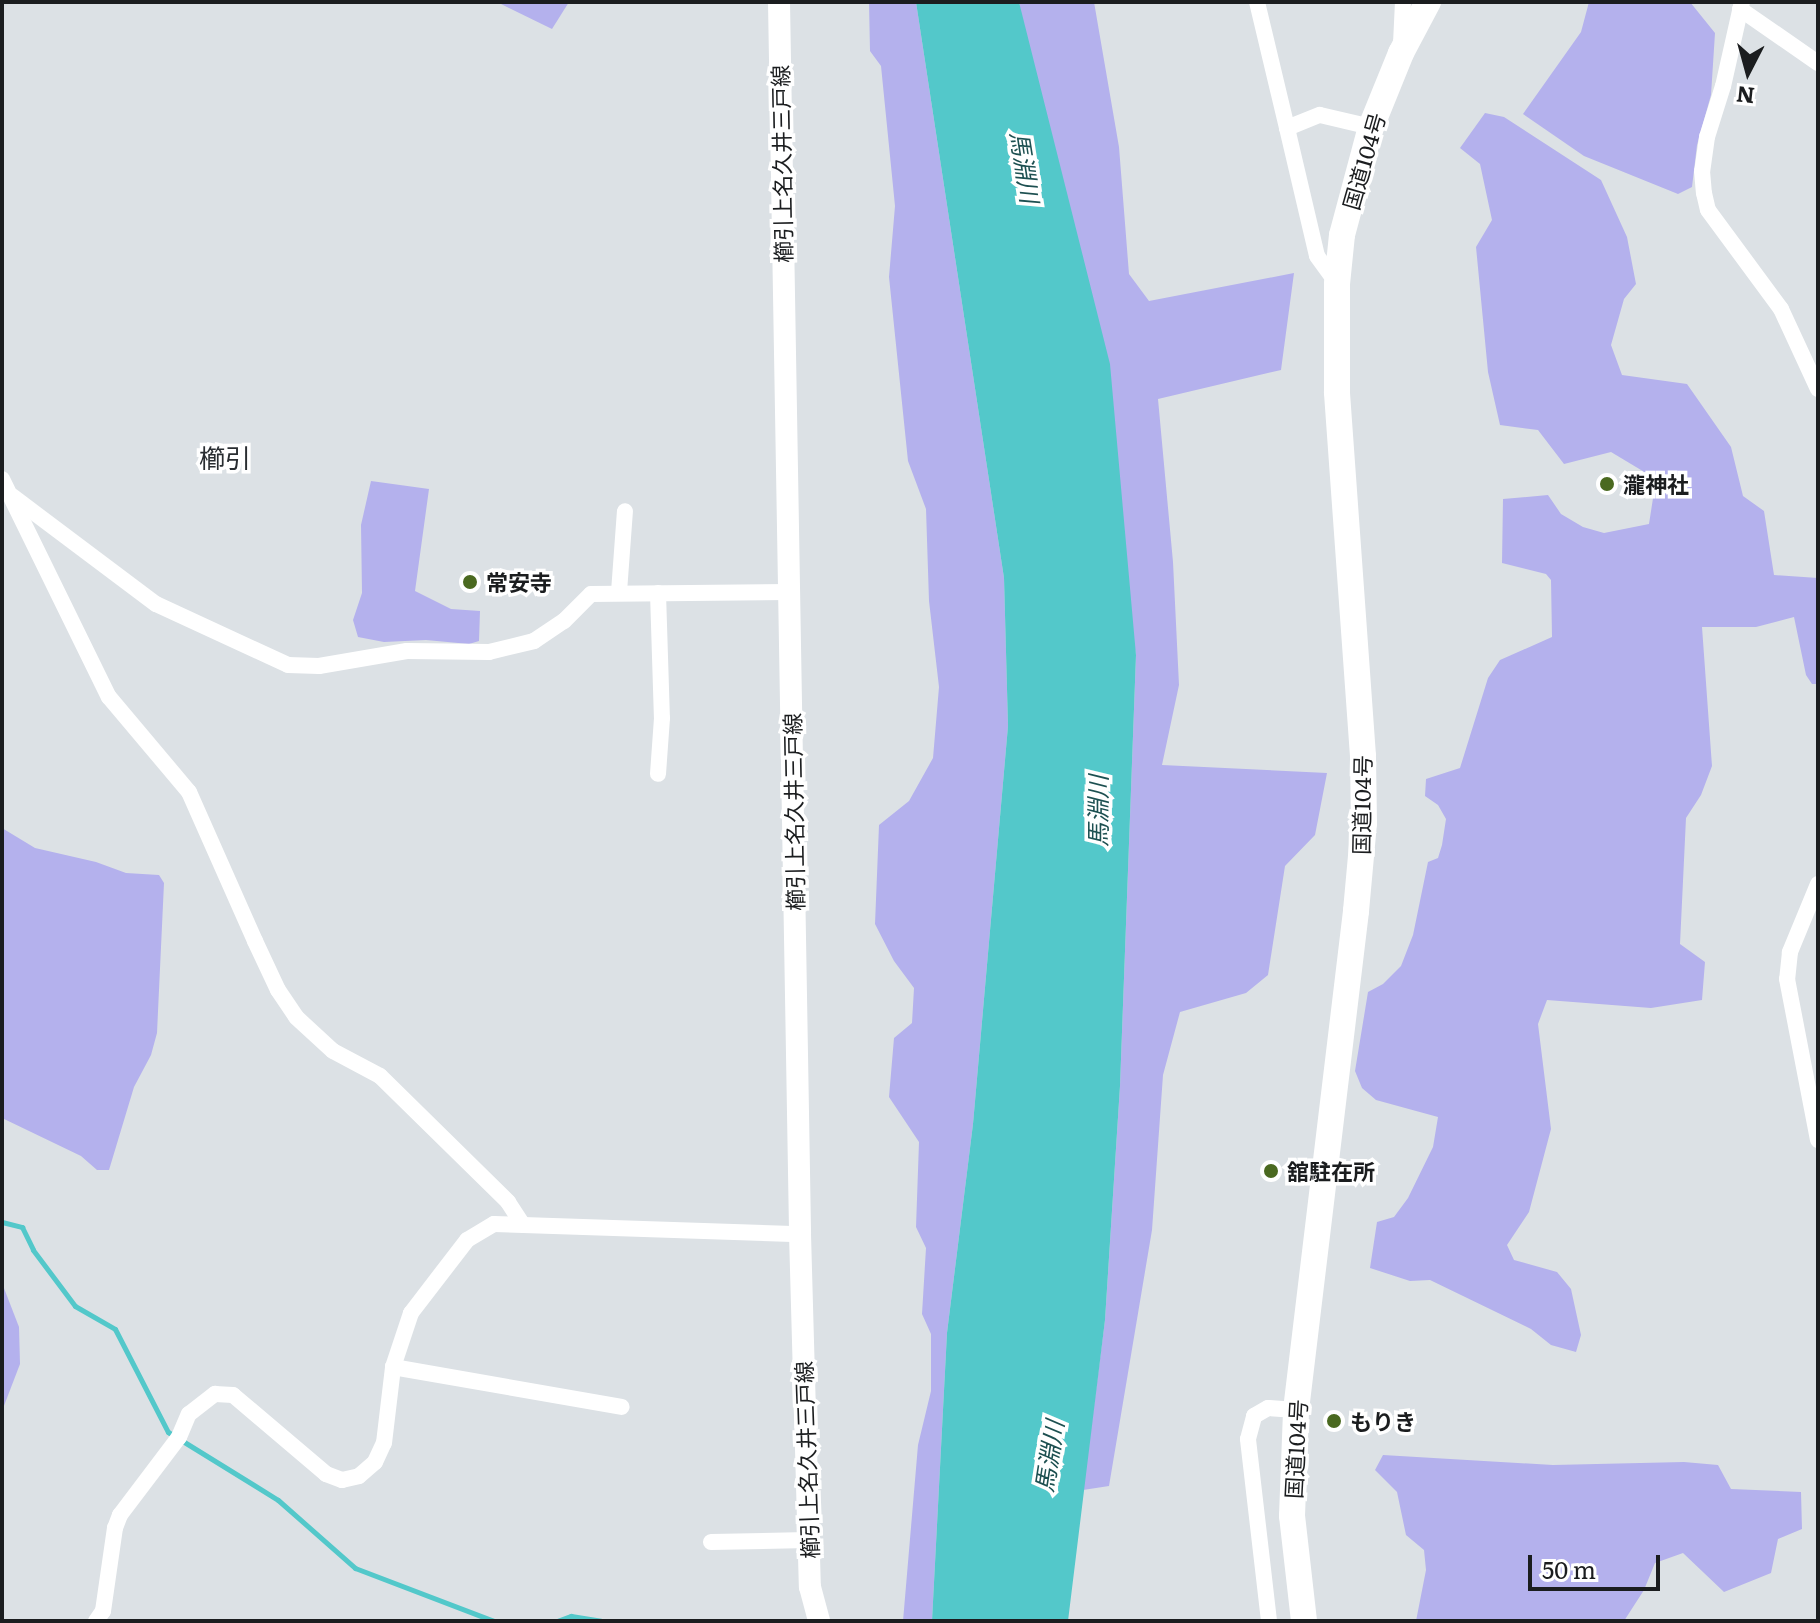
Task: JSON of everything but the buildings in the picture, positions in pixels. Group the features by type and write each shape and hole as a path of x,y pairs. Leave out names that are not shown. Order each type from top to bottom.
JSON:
{"highway":[{"name":"国道104号","path":"1304,1621 1292,1516 1296,1410 1364,823 1363,756 1337,392 1337,284 1342,235 1371,127 1401,53 1428,2"}],"main road":[{"name":"櫛引上名久井三戸線","path":"779,2 800,1234 810,1587 819,1621"}],"street":[{"path":"1257,2 1317,256 1337,284"},
{"path":"1401,53 1403,2"},
{"path":"1818,63 1741,5 1723,86 1707,137 1702,171 1708,210 1781,309 1818,389"},
{"path":"1287,128 1320,115 1371,127"},
{"path":"2,479 63,609 109,697 189,792 261,954 296,1017 333,1051 380,1076 508,1202 523,1225"},
{"path":"11,495 156,604 288,665 319,666 407,651 489,652 534,641 564,621 591,594 789,592"},
{"path":"619,592 625,511"},
{"path":"658,593 662,718 658,774"},
{"path":"1818,884 1790,952 1787,979 1818,1140"},
{"path":"96,1621 103,1611 115,1528 120,1515 179,1437 195,1406 215,1394 233,1395 326,1474 342,1480 359,1476 375,1462 384,1443 393,1367 411,1313 467,1240 494,1224 800,1234"},
{"path":"393,1367 622,1407"},
{"path":"1269,1621 1248,1439 1254,1416 1268,1408 1296,1410"},
{"path":"711,1542 808,1540"}],"shaded area":[{"path":"497,2 569,2 552,29"},
{"path":"869,2 916,2 1004,578 1008,726 973,1124 947,1333 932,1621 903,1621 918,1445 931,1391 931,1334 922,1314 926,1248 916,1227 919,1142 889,1097 894,1038 912,1023 914,988 894,961 875,924 879,825 909,801 933,758 939,687 929,601 926,509 908,461 889,277 895,206 881,66 870,51"},
{"path":"1019,2 1094,2 1119,147 1129,274 1149,301 1294,273 1281,370 1158,399 1173,562 1179,685 1162,765 1327,773 1315,835 1285,866 1268,975 1246,993 1180,1012 1163,1075 1152,1230 1109,1486 1083,1490 1105,1320 1120,1086 1136,655"},
{"path":"1589,2 1690,2 1715,33 1711,95 1697,145 1692,187 1678,194 1584,156 1523,114 1581,32"},
{"path":"1485,113 1504,117 1601,180 1627,237 1636,284 1624,299 1611,345 1622,375 1687,384 1731,447 1743,496 1764,511 1774,575 1818,578 1818,684 1812,684 1806,675 1794,617 1756,627 1702,627 1712,766 1701,795 1686,818 1680,944 1705,962 1702,1000 1651,1008 1547,1000 1538,1024 1551,1129 1529,1212 1507,1245 1514,1260 1557,1272 1571,1289 1581,1335 1576,1352 1551,1345 1531,1329 1430,1280 1410,1281 1370,1268 1377,1222 1394,1217 1408,1198 1433,1147 1438,1117 1376,1100 1362,1088 1355,1071 1368,992 1383,984 1401,966 1413,935 1428,862 1438,858 1442,845 1446,819 1438,805 1425,796 1426,779 1460,768 1488,678 1500,660 1552,637 1551,580 1546,574 1502,563 1503,499 1548,495 1561,514 1583,527 1604,533 1649,524 1656,479 1611,452 1564,464 1538,430 1500,425 1488,372 1476,247 1492,220 1480,164 1460,148"},
{"path":"371,481 429,489 415,591 451,609 480,611 479,641 469,644 426,640 384,642 358,637 353,620 362,593 361,525"},
{"path":"2,828 35,848 96,862 126,873 159,875 164,883 157,1033 151,1055 134,1087 109,1170 97,1170 81,1156 2,1118"},
{"path":"2,1283 19,1327 20,1364 2,1411"},
{"path":"1383,1455 1553,1465 1684,1462 1718,1465 1731,1489 1801,1492 1802,1529 1778,1539 1771,1573 1724,1592 1683,1553 1655,1563 1644,1590 1624,1621 1416,1621 1426,1570 1424,1550 1406,1535 1397,1492 1375,1470"}],"water":[{"name":"馬淵川","path":"916,2 1019,2 1110,364 1136,655 1120,1086 1105,1320 1068,1621 932,1621 947,1333 973,1124 1008,726 1004,578"}],"waterway":[{"path":"2,1222 22,1227 33,1250 75,1306 115,1329 168,1432 278,1500 355,1568 494,1621"},
{"path":"557,1621 571,1616 601,1621"}],"place":[{"name":"瀧神社","path":"1607,484"},
{"name":"常安寺","path":"470,582"},
{"name":"舘駐在所","path":"1271,1171"},
{"name":"もりき","path":"1334,1421"}],"district":[{"name":"櫛引","path":"225,457"}]}
